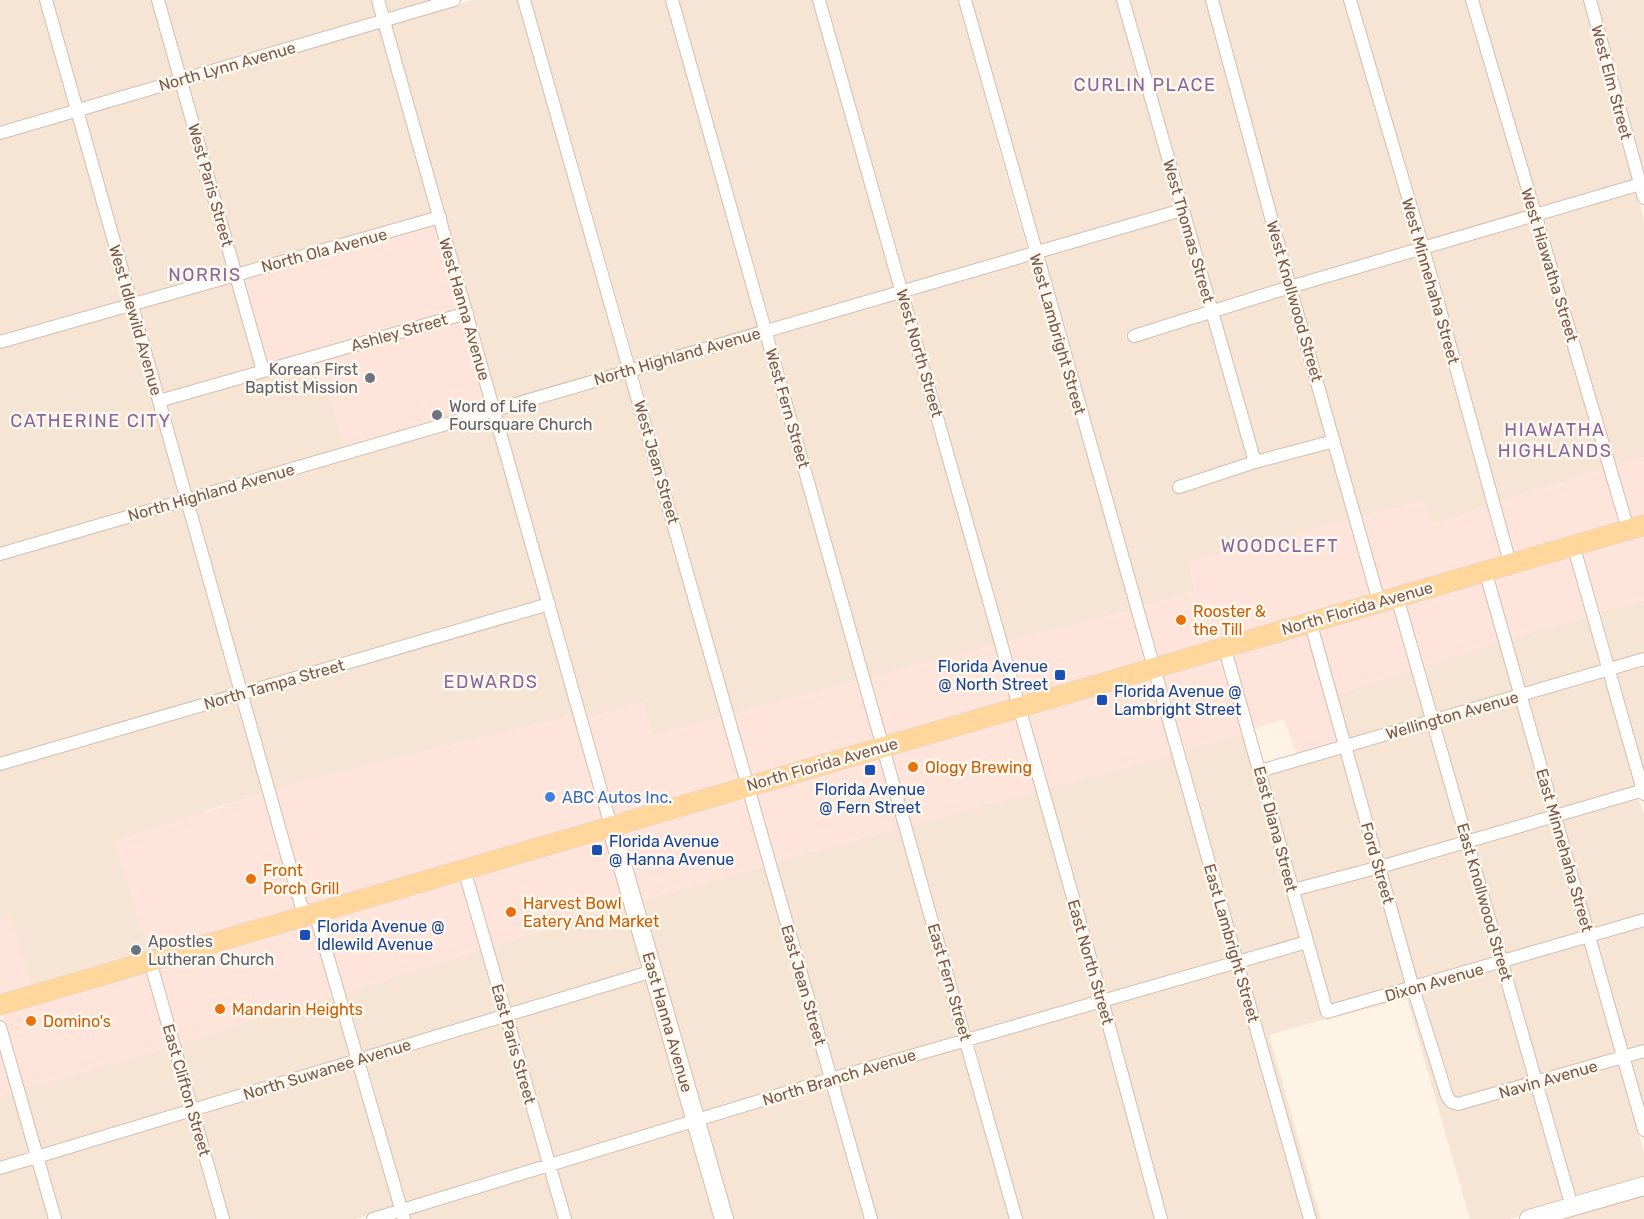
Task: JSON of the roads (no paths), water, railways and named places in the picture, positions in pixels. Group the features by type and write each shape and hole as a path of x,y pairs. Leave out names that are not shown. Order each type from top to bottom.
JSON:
{"main road":[{"name":"North Florida Avenue","path":"0,1005 1636,527"}],"street":[{"name":"West Idlewild Avenue","path":"46,0 301,905 318,923 403,1215"},
{"name":"West Paris Street","path":"158,0 263,371"},
{"name":"West Hanna Avenue","path":"378,0 611,825"},
{"name":"North Lynn Avenue","path":"0,133 454,0"},
{"name":"West Jean Street","path":"524,0 748,786"},
{"name":"West Fern Street","path":"672,0 883,746"},
{"name":"West North Street","path":"819,0 1019,706"},
{"name":"West Lambright Street","path":"965,0 1155,667"},
{"name":"West Thomas Street","path":"1123,0 1255,462"},
{"name":"West Knollwood Street","path":"1212,0 1334,441 1388,600"},
{"name":"West Minnehaha Street","path":"1350,0 1423,248 1510,563"},
{"name":"West Hiawatha Street","path":"1473,0 1535,215 1636,527"},
{"name":"West Elm Street","path":"1590,0 1644,198"},
{"path":"1134,336 1290,287 1642,184"},
{"name":"North Highland Avenue","path":"0,554 1182,210"},
{"name":"North Ola Avenue","path":"0,342 440,217"},
{"name":"Ashley Street","path":"159,401 466,313"},
{"path":"1179,487 1255,462 1334,441"},
{"path":"1293,891 1644,791 1573,544"},
{"name":"East Minnehaha Street","path":"1485,570 1644,1130"},
{"name":"East Knollwood Street","path":"1388,600 1433,721 1502,962 1536,1083 1562,1212"},
{"name":"North Tampa Street","path":"0,764 549,604"},
{"name":"Ford Street","path":"1311,621 1413,988 1447,1096 1451,1102"},
{"name":"East Diana Street","path":"1224,646 1327,1012"},
{"name":"Wellington Avenue","path":"1260,771 1644,659"},
{"name":"East Lambright Street","path":"1155,667 1310,1219"},
{"name":"East North Street","path":"1019,706 1161,1219"},
{"name":"East Fern Street","path":"883,746 1016,1219"},
{"name":"East Jean Street","path":"748,786 871,1219"},
{"name":"East Hanna Avenue","path":"611,825 724,1219"},
{"name":"East Paris Street","path":"464,868 565,1219"},
{"name":"Dixon Avenue","path":"1327,1012 1644,920"},
{"name":"North Branch Avenue","path":"374,1219 403,1215 550,1165 831,1079 1307,942"},
{"name":"East Clifton Street","path":"150,961 223,1219"},
{"name":"North Suwanee Avenue","path":"0,1168 653,971"},
{"path":"0,1028 56,1219"},
{"name":"Navin Avenue","path":"1451,1102 1458,1104 1644,1051"},
{"path":"1529,1219 1562,1212 1644,1186"}],"place":[{"name":"Korean First Baptist Mission","path":"370,378"},
{"name":"Word of Life Foursquare Church","path":"437,415"},
{"name":"Rooster & the Till","path":"1181,620"},
{"name":"Florida Avenue @ North Street","path":"1060,675"},
{"name":"Florida Avenue @ Lambright Street","path":"1102,700"},
{"name":"Ology Brewing","path":"913,767"},
{"name":"Florida Avenue @ Fern Street","path":"870,770"},
{"name":"ABC Autos Inc.","path":"550,797"},
{"name":"Florida Avenue @ Hanna Avenue","path":"597,850"},
{"name":"Front Porch Grill","path":"251,879"},
{"name":"Harvest Bowl Eatery And Market","path":"511,912"},
{"name":"Florida Avenue @ Idlewild Avenue","path":"305,935"},
{"name":"Apostles Lutheran Church","path":"136,950"},
{"name":"Mandarin Heights","path":"220,1009"},
{"name":"Domino's","path":"31,1021"}],"district":[{"name":"CURLIN PLACE","path":"1145,85"},
{"name":"NORRIS","path":"205,275"},
{"name":"CATHERINE CITY","path":"91,421"},
{"name":"HIAWATHA HIGHLANDS","path":"1555,440"},
{"name":"WOODCLEFT","path":"1280,546"},
{"name":"EDWARDS","path":"491,682"}]}
